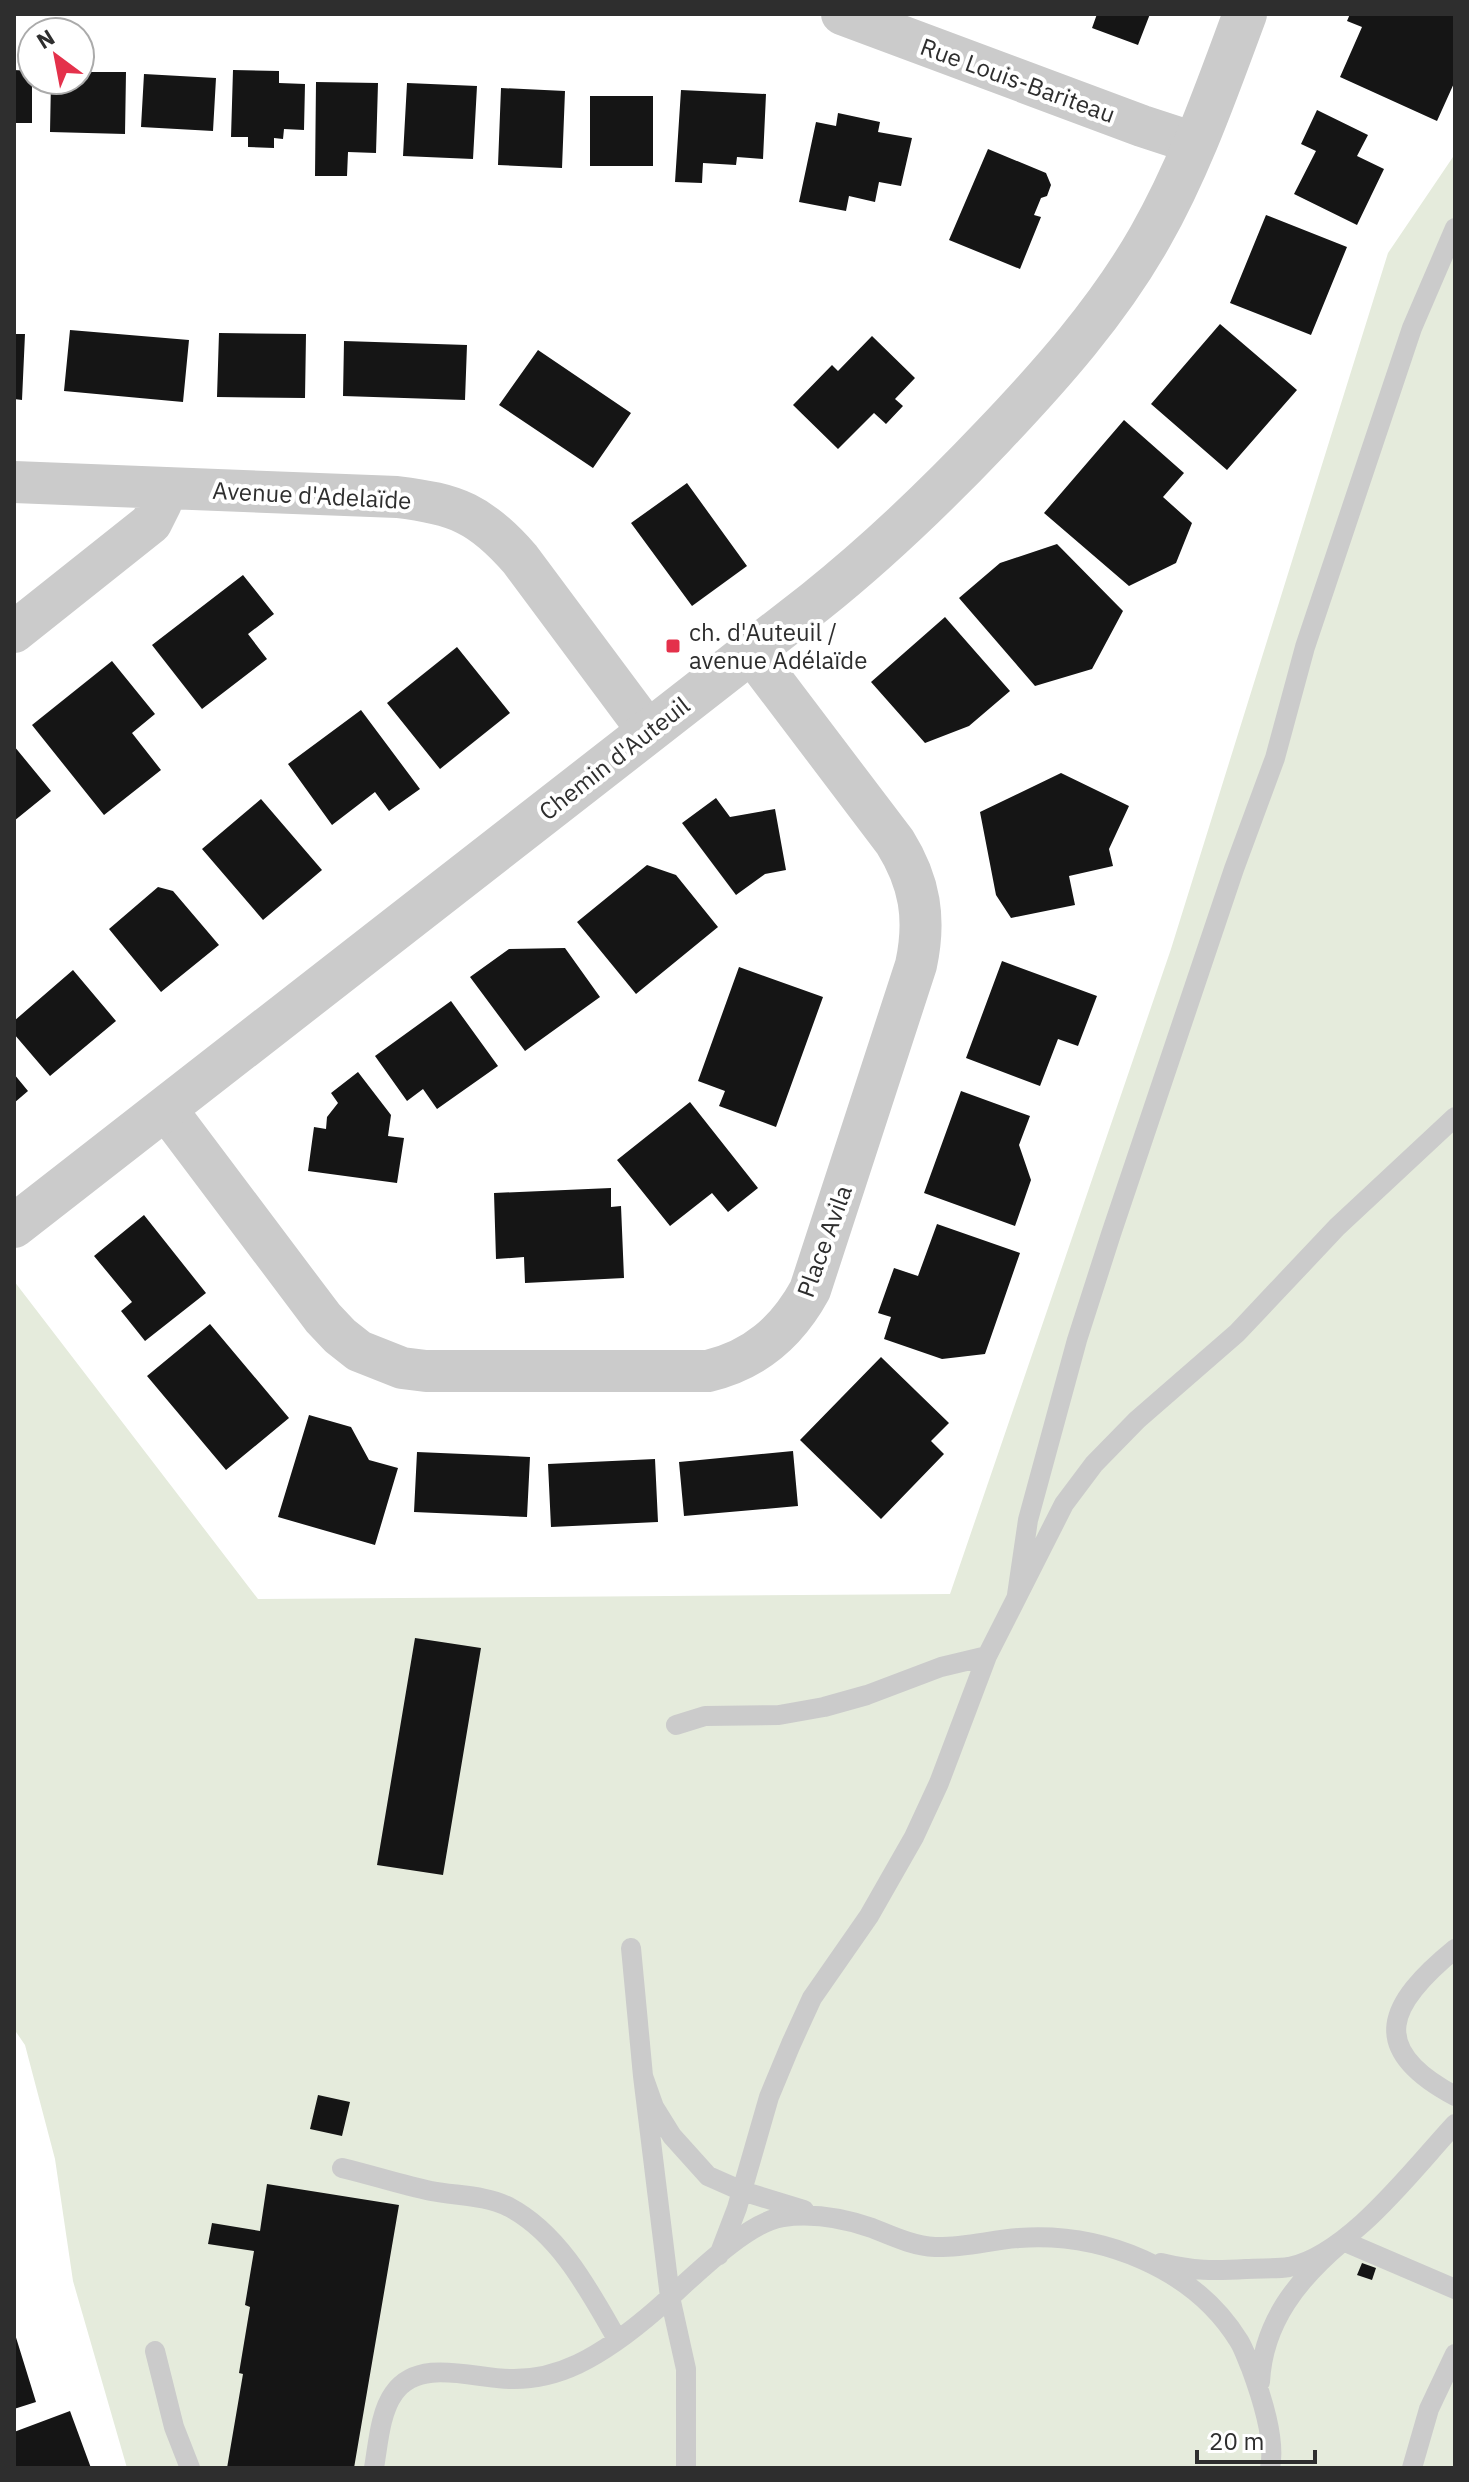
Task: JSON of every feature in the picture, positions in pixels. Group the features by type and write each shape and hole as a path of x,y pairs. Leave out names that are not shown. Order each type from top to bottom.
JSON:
{"street":[{"name":"Rue Louis-Bariteau","path":"842,14 1194,143"},
{"name":"Chemin d'Auteuil","path":"14,1226 751,652 873,554 974,456 1090,327 1131,268 1165,209 1245,14"},
{"name":"Avenue d'Adelaïde","path":"14,482 397,497 432,501 460,510 483,522 502,538 648,731"},
{"path":"14,632 151,523 161,503 162,488"},
{"name":"Place Avila","path":"165,1108 323,1318 349,1344 377,1360 426,1371 708,1371 727,1366 763,1348 798,1312 813,1280 916,965 922,915 918,890 908,863 895,842 751,652"}],"lane":[{"path":"1017,1595 1028,1520 1077,1340 1234,869 1275,758 1305,647 1412,328 1455,228"},
{"path":"719,2255 742,2191 769,2097 812,1998 869,1916 914,1837 939,1783 987,1656 1064,1504 1094,1464 1137,1420 1237,1333 1337,1227 1455,1117"},
{"path":"676,1725 705,1716 779,1715 824,1707 867,1695 941,1667 987,1656"},
{"path":"631,1948 670,2297 686,2369 686,2468"},
{"path":"1455,1949 1414,1986 1399,2008 1395,2025 1398,2044 1406,2058 1430,2083 1455,2096"},
{"path":"643,2076 654,2107 672,2136 708,2176 742,2191 868,2227 907,2242 935,2247 1020,2238 1063,2239 1102,2245 1144,2259 1205,2272 1290,2267 1320,2256 1343,2241"},
{"path":"1259,2390 1261,2354 1275,2322 1303,2281 1318,2262 1343,2241 1455,2124"},
{"path":"342,2168 404,2186 486,2199 510,2207 536,2227 575,2270 617,2339"},
{"path":"374,2468 382,2424 392,2395 404,2381 421,2374 511,2379 544,2377 579,2364 617,2339 743,2235 779,2217 823,2216"},
{"path":"1343,2241 1455,2289"},
{"path":"1144,2259 1179,2280 1213,2308 1239,2341 1259,2390 1268,2430 1270,2468"},
{"path":"155,2351 174,2427 190,2468"},
{"path":"1412,2468 1429,2409 1455,2354"}],"green space":[{"path":"1455,154 1455,2468 127,2468 73,2281 55,2159 25,2045 14,2029 14,1281 258,1599 950,1594 1171,949 1388,253"}],"building":[{"path":"1097,14 1150,14 1138,45 1092,28"},
{"path":"1350,14 1455,14 1455,81 1437,121 1340,77 1362,27 1347,21"},
{"path":"14,70 16,96 32,96 32,123 14,123"},
{"path":"233,70 279,71 279,83 305,84 304,130 284,129 283,139 274,138 274,148 248,147 248,137 231,137"},
{"path":"96,72 126,72 125,134 50,132 51,96 96,96"},
{"path":"144,74 216,78 213,131 141,127"},
{"path":"316,82 378,83 376,153 348,152 347,176 315,176"},
{"path":"407,83 477,86 473,159 403,156"},
{"path":"501,88 565,91 562,168 498,165"},
{"path":"681,90 766,94 763,159 737,157 736,165 703,163 702,183 675,182"},
{"path":"590,96 653,96 653,166 590,166"},
{"path":"1317,110 1368,135 1357,156 1384,169 1357,225 1294,194 1316,151 1301,144"},
{"path":"838,113 880,122 878,132 912,138 901,186 879,182 875,202 849,196 846,211 799,202 816,122 836,126"},
{"path":"988,149 1046,173 1051,185 1034,215 1041,217 1020,269 949,240"},
{"path":"1266,215 1347,247 1311,335 1230,303"},
{"path":"1220,324 1297,390 1227,470 1151,404"},
{"path":"70,330 189,340 183,402 64,391"},
{"path":"219,333 306,334 305,398 217,397"},
{"path":"14,334 25,334 22,400 14,399"},
{"path":"872,336 915,378 895,399 903,406 886,424 874,413 838,449 793,405 832,365 838,371"},
{"path":"344,341 467,345 465,400 343,396"},
{"path":"538,350 631,413 593,468 499,405"},
{"path":"1124,420 1184,473 1163,497 1192,523 1176,563 1129,586 1044,513"},
{"path":"687,483 747,566 692,606 631,523"},
{"path":"1057,544 1123,611 1092,669 1035,686 959,598 1000,563"},
{"path":"243,575 274,614 248,634 267,659 202,709 152,645"},
{"path":"945,617 1010,691 969,726 925,743 871,682"},
{"path":"457,647 510,713 440,769 387,703"},
{"path":"112,661 155,714 132,733 161,770 104,815 32,725"},
{"path":"361,710 420,789 389,811 375,792 332,825 288,764"},
{"path":"14,746 51,791 14,821"},
{"path":"1061,773 1129,806 1109,849 1113,866 1069,876 1075,905 1011,918 996,895 980,812"},
{"path":"716,798 730,817 775,809 786,870 765,874 736,895 682,823"},
{"path":"261,799 322,870 263,920 202,849"},
{"path":"647,865 676,875 718,927 636,994 577,922"},
{"path":"158,887 173,891 219,945 161,992 109,929"},
{"path":"565,948 600,997 525,1051 470,977 509,949"},
{"path":"1002,961 1097,996 1078,1046 1058,1039 1040,1086 966,1058"},
{"path":"739,967 823,997 776,1127 719,1106 725,1091 698,1081"},
{"path":"73,970 116,1021 50,1076 14,1034 14,1021"},
{"path":"451,1001 498,1066 437,1109 423,1089 407,1101 375,1056"},
{"path":"358,1072 391,1115 388,1136 404,1138 397,1183 308,1171 314,1127 326,1129 327,1117 338,1103 331,1093"},
{"path":"14,1074 28,1091 14,1103"},
{"path":"961,1091 1030,1116 1019,1145 1031,1180 1015,1226 924,1193"},
{"path":"690,1102 758,1188 728,1212 712,1193 670,1226 617,1160"},
{"path":"611,1188 611,1207 621,1206 624,1278 525,1283 524,1257 496,1259 494,1193"},
{"path":"144,1215 206,1293 145,1341 121,1311 132,1302 94,1256"},
{"path":"937,1224 1020,1253 985,1354 942,1359 884,1339 891,1317 878,1313 894,1268 918,1276"},
{"path":"210,1324 289,1418 226,1470 147,1376"},
{"path":"881,1357 949,1423 931,1441 944,1454 881,1519 800,1440"},
{"path":"309,1415 351,1427 369,1460 398,1468 375,1545 278,1517"},
{"path":"793,1451 798,1506 684,1516 679,1462"},
{"path":"417,1452 530,1457 527,1517 414,1512"},
{"path":"655,1459 658,1522 551,1527 548,1464"},
{"path":"415,1638 481,1648 443,1875 377,1865"},
{"path":"318,2095 350,2102 342,2136 310,2129"},
{"path":"267,2184 399,2205 354,2468 227,2468 243,2374 239,2373 250,2307 245,2305 254,2251 208,2244 212,2223 260,2231"},
{"path":"1362,2263 1376,2268 1372,2280 1357,2275"},
{"path":"14,2331 36,2402 14,2409"},
{"path":"70,2411 91,2468 14,2468 14,2432"}],"place":[{"name":"ch. d'Auteuil / avenue Adélaïde","path":"673,646"}]}
